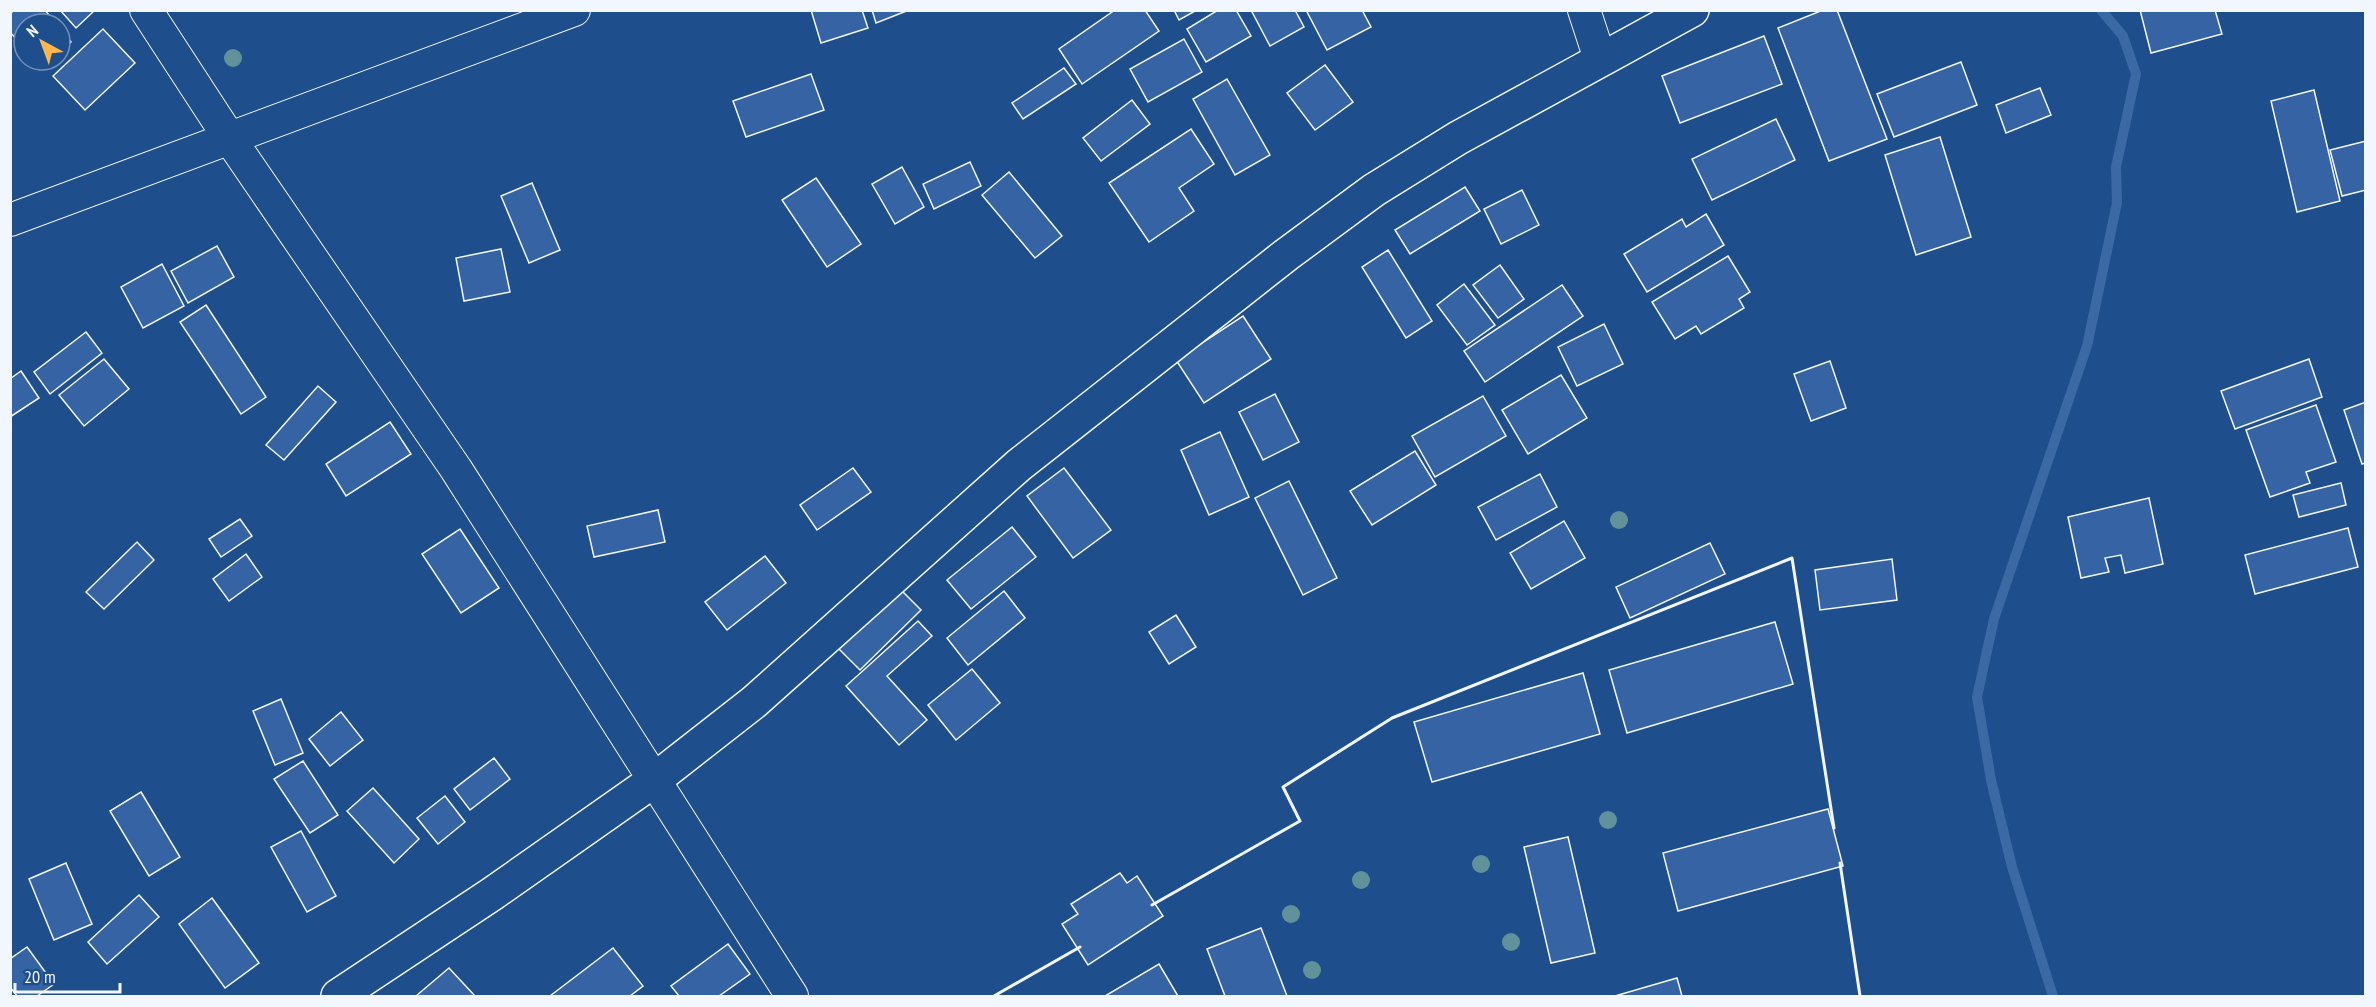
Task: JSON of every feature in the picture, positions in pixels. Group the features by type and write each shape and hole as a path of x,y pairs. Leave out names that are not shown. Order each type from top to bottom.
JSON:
{"street":[{"path":"147,10 230,139 456,469 792,996"},
{"path":"10,220 574,10"},
{"path":"1584,10 1600,59"},
{"path":"338,996 492,894 653,781 754,702 1019,465 1286,255 1374,190 1458,138 1692,10"}],"building":[{"path":"14,10 45,10 47,12 12,12"},
{"path":"60,10 95,10 76,28 72,24 72,12"},
{"path":"811,10 862,10 868,28 821,43"},
{"path":"872,10 909,10 876,23"},
{"path":"1115,10 1145,10 1159,31 1082,84 1059,49"},
{"path":"1174,10 1197,10 1179,20"},
{"path":"1218,10 1236,10 1251,36 1206,62 1187,29"},
{"path":"1251,10 1295,10 1304,27 1270,46"},
{"path":"1306,10 1362,10 1371,27 1327,50"},
{"path":"1823,10 1837,10 1887,139 1829,161 1778,28"},
{"path":"2140,10 2215,10 2222,34 2151,53"},
{"path":"12,12 12,34 10,32"},
{"path":"103,29 135,63 85,110 53,76 57,72 72,72 72,58"},
{"path":"1764,36 1782,84 1680,123 1662,76"},
{"path":"1184,39 1202,72 1148,102 1130,69"},
{"path":"1961,62 1977,105 1894,137 1877,94"},
{"path":"1325,65 1353,102 1315,130 1287,93"},
{"path":"1064,68 1076,84 1023,119 1012,103"},
{"path":"811,74 824,110 746,137 733,101"},
{"path":"1227,79 1270,155 1235,175 1193,99"},
{"path":"2040,88 2051,115 2006,133 1996,105"},
{"path":"2314,90 2340,201 2297,212 2271,101"},
{"path":"1132,100 1150,124 1101,161 1083,138"},
{"path":"1776,119 1795,160 1712,200 1692,159"},
{"path":"1191,129 1214,164 1179,188 1194,211 1149,242 1109,183"},
{"path":"1940,137 1971,237 1916,255 1885,155"},
{"path":"2366,141 2366,190 2342,196 2330,150"},
{"path":"970,162 981,186 934,209 923,184"},
{"path":"902,167 924,207 895,224 872,184"},
{"path":"1009,172 1062,236 1035,258 982,195"},
{"path":"816,178 861,244 827,267 782,200"},
{"path":"532,183 560,250 529,263 501,196"},
{"path":"1465,187 1480,211 1410,254 1395,230"},
{"path":"1522,190 1539,225 1501,244 1484,209"},
{"path":"1706,214 1724,245 1647,292 1624,254 1682,219 1686,227"},
{"path":"217,246 234,277 188,303 171,271"},
{"path":"501,249 510,292 464,301 456,258"},
{"path":"1388,250 1432,321 1406,338 1362,267"},
{"path":"1728,256 1750,292 1739,299 1744,308 1701,334 1696,326 1675,339 1652,302"},
{"path":"162,264 184,306 143,328 121,287"},
{"path":"1500,265 1524,299 1498,318 1473,285"},
{"path":"1464,284 1495,325 1467,345 1437,305"},
{"path":"1562,285 1583,316 1485,382 1464,351"},
{"path":"206,305 266,397 241,414 180,322"},
{"path":"1243,316 1271,359 1204,403 1176,360"},
{"path":"1604,324 1623,364 1577,386 1558,347"},
{"path":"86,332 102,353 50,394 34,372"},
{"path":"104,359 129,389 84,426 59,395"},
{"path":"2309,359 2322,397 2235,429 2221,391"},
{"path":"1830,361 1846,408 1811,421 1794,374"},
{"path":"21,371 39,398 10,417 10,379"},
{"path":"1561,375 1587,418 1528,454 1502,410"},
{"path":"318,386 336,402 284,460 266,445"},
{"path":"1275,394 1299,442 1263,460 1239,412"},
{"path":"1483,396 1506,436 1435,477 1412,436"},
{"path":"2366,402 2366,463 2362,464 2344,410"},
{"path":"2316,405 2336,462 2306,472 2310,483 2270,497 2246,430"},
{"path":"390,422 411,454 346,496 326,464"},
{"path":"1220,432 1249,497 1209,515 1181,450"},
{"path":"1415,451 1436,485 1372,525 1350,491"},
{"path":"853,468 871,492 817,530 800,505"},
{"path":"1064,468 1111,530 1073,558 1027,496"},
{"path":"1540,474 1557,507 1496,540 1478,507"},
{"path":"1289,481 1337,578 1303,595 1255,498"},
{"path":"2341,483 2346,505 2299,517 2293,495"},
{"path":"2149,498 2163,564 2125,573 2121,555 2105,558 2109,572 2081,578 2068,517"},
{"path":"658,510 665,542 594,557 587,526"},
{"path":"240,519 252,536 221,557 209,539"},
{"path":"1564,521 1585,558 1531,589 1510,553"},
{"path":"1012,527 1036,557 971,609 947,580"},
{"path":"2348,528 2358,567 2255,594 2245,555"},
{"path":"460,529 499,588 461,613 422,554"},
{"path":"137,542 154,560 104,609 86,592"},
{"path":"1710,543 1725,574 1630,618 1616,587"},
{"path":"246,554 262,577 229,601 213,579"},
{"path":"765,556 786,583 727,630 705,602"},
{"path":"1892,559 1897,600 1820,610 1815,570"},
{"path":"893,582 921,610 860,670 832,642"},
{"path":"1004,591 1025,618 968,665 947,638"},
{"path":"1176,615 1196,647 1169,664 1149,632"},
{"path":"918,621 932,636 887,676 927,720 899,745 846,686"},
{"path":"1775,622 1793,684 1627,733 1609,670"},
{"path":"972,669 1000,703 956,740 928,705"},
{"path":"1583,673 1600,734 1432,782 1414,722"},
{"path":"281,699 303,753 275,765 253,711"},
{"path":"341,712 363,740 330,766 309,739"},
{"path":"494,758 510,779 470,810 454,789"},
{"path":"303,761 338,815 310,833 274,779"},
{"path":"373,788 419,839 394,863 347,811"},
{"path":"141,792 180,857 149,876 110,811"},
{"path":"445,796 465,822 438,844 417,818"},
{"path":"1828,809 1843,866 1678,911 1663,853"},
{"path":"301,831 336,896 307,912 271,847"},
{"path":"1568,837 1595,953 1551,963 1524,847"},
{"path":"66,863 92,924 54,940 29,879"},
{"path":"1120,873 1127,883 1137,876 1163,916 1088,965 1062,924 1078,914 1071,904"},
{"path":"139,895 159,917 107,964 88,942"},
{"path":"212,898 259,963 225,988 179,924"},
{"path":"1261,928 1287,996 1225,996 1207,949"},
{"path":"728,944 750,974 719,996 679,996 671,986"},
{"path":"27,947 54,984 37,996 17,996 10,987 10,959"},
{"path":"613,948 643,986 630,996 550,996"},
{"path":"1159,964 1178,996 1105,996"},
{"path":"449,968 475,996 416,996"},
{"path":"1677,978 1682,996 1615,996"}],"waterway":[{"path":"2053,996 2012,867 1991,780 1977,697 1994,619 2087,346 2117,203 2116,167 2136,74 2123,36 2101,10"}],"wall":[{"path":"1152,905 1300,821 1283,787 1392,718 1792,558 1834,828"},
{"path":"1840,863 1860,996"},
{"path":"994,996 1080,947"}]}
